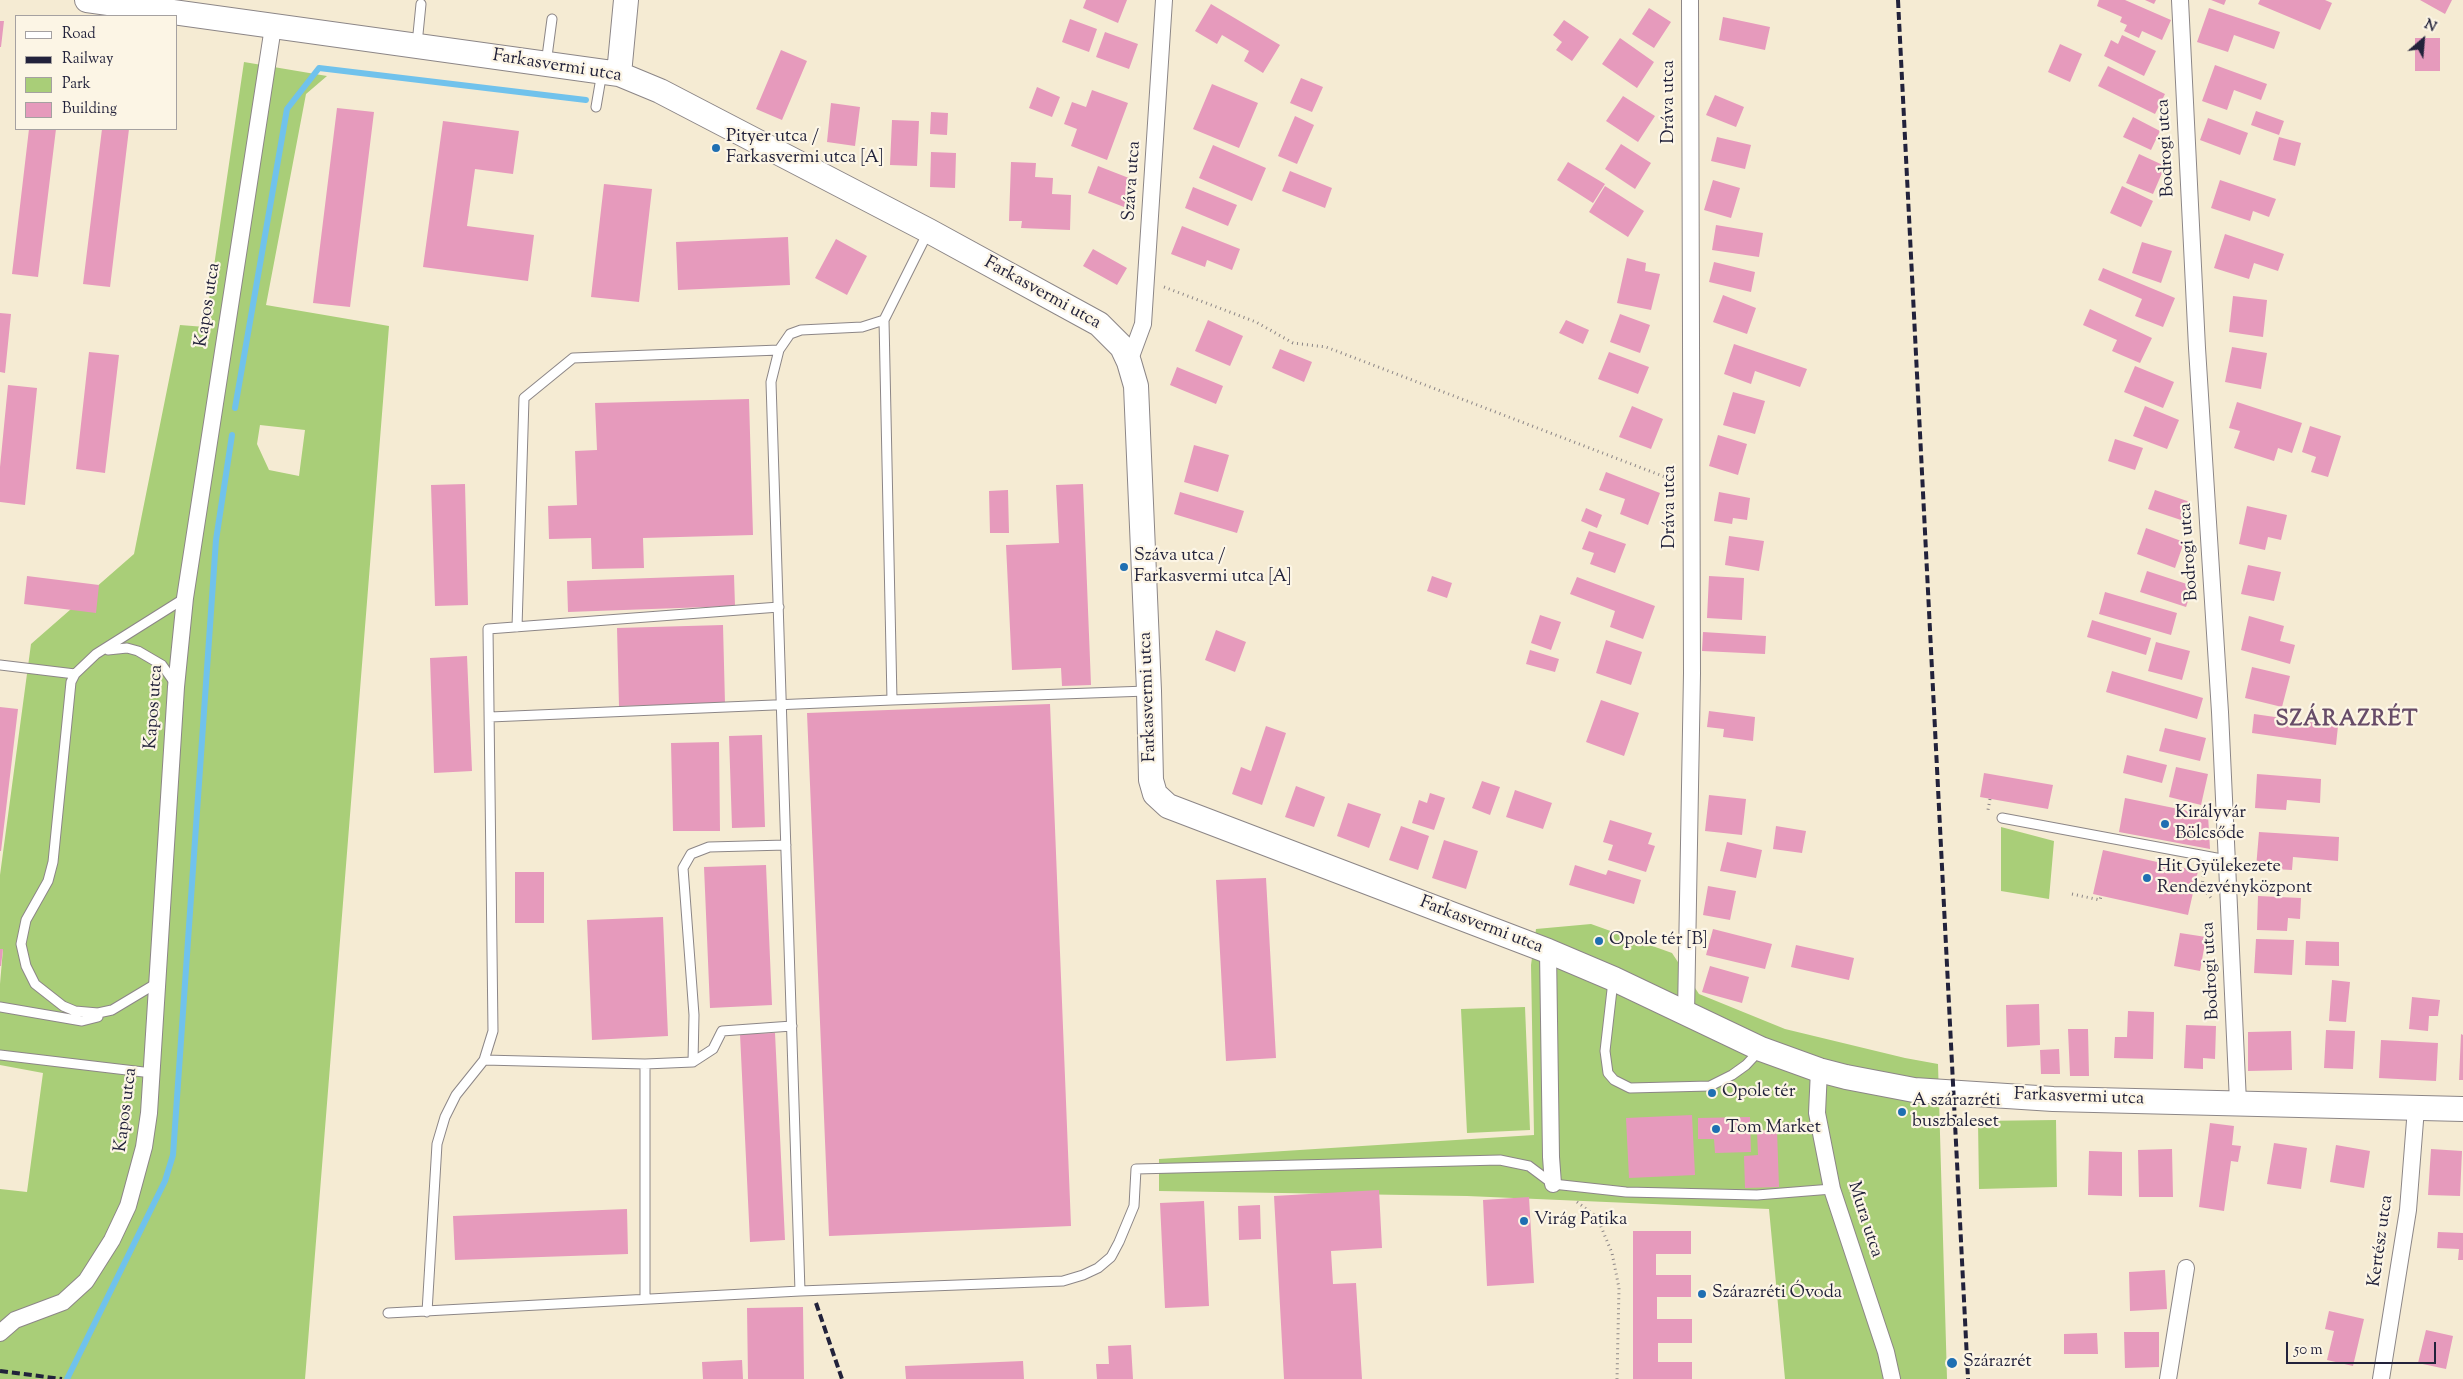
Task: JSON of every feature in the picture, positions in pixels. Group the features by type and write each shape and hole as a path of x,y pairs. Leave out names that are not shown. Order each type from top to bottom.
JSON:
{"street":[{"name":"Farkasvermi utca","path":"87,0 610,73 660,91 1099,324 1114,337 1129,362 1136,386 1151,780 1156,794 1168,806 1548,951 1614,979 1761,1049 1819,1070 1914,1090 2053,1099 2238,1102 2463,1109"},
{"path":"610,73 626,0"},
{"name":"Száva utca","path":"1129,362 1143,324 1164,0"},
{"name":"Dráva utca","path":"1686,1014 1692,673 1690,0"},
{"name":"Bodrogi utca","path":"2180,0 2227,860 2238,1102"},
{"name":"Kapos utca","path":"0,1334 15,1320 50,1308 73,1294 86,1281 100,1261 128,1206 136,1181 149,1113 176,687 185,598 273,27"},
{"path":"1548,951 1550,1157 1553,1184"},
{"name":"Mura utca","path":"1819,1070 1817,1113 1832,1189 1886,1352 1892,1379"},
{"name":"Kertész utca","path":"2380,1379 2408,1210 2416,1108"},
{"path":"2168,1379 2186,1268"}],"lane":[{"path":"416,46 421,4"},
{"path":"546,64 552,19"},
{"path":"596,107 610,73"},
{"path":"892,700 884,320 928,232"},
{"path":"800,1291 771,382 780,350 790,334 801,330 862,327 884,320"},
{"path":"517,626 524,398 572,358 780,350"},
{"path":"112,1010 86,1014 57,1002 35,984 26,966 21,944 26,920 48,881 53,862 71,682 75,674 96,654 185,598"},
{"path":"426,1312 437,1144 445,1117 456,1095 484,1060 493,1031 488,629 779,607"},
{"path":"96,654 116,648 138,651 162,664 170,674 176,687"},
{"path":"0,665 75,674"},
{"path":"490,717 1149,691"},
{"path":"2002,818 2227,860"},
{"path":"693,1062 694,1015 682,868 690,854 709,847 786,845"},
{"path":"1614,979 1605,1051 1608,1072 1614,1080 1630,1088 1710,1086 1732,1075 1761,1049"},
{"path":"0,1007 82,1021 97,1018 158,983"},
{"path":"484,1060 645,1064 693,1062 714,1049 722,1031 792,1026"},
{"path":"0,1055 152,1073"},
{"path":"645,1064 645,1299"},
{"path":"388,1313 800,1291 1063,1281 1098,1268 1111,1257 1134,1206 1136,1169 1500,1160 1529,1166 1553,1184 1635,1192 1757,1195 1832,1189"}],"path":[{"path":"1146,281 1256,322 1293,342 1326,347 1690,486"},
{"path":"2072,894 2100,900 2101,896"},
{"path":"1553,1184 1597,1216 1612,1253 1619,1288 1617,1379"}],"green space":[{"path":"244,62 327,76 306,94 266,305 389,326 305,1379 0,1379 0,1189 27,1192 43,1073 0,1065 0,984 3,949 0,949 0,875 31,644 134,554 180,325 205,327","holes":["260,425 305,430 299,476 269,470 257,444"]},
{"path":"2001,827 2054,841 2049,899 2001,891"},
{"path":"1591,924 1672,953 1699,994 1785,1029 1905,1058 1938,1064 1947,1379 1785,1379 1769,1209 1467,1196 1159,1191 1159,1159 1534,1135 1531,965 1536,929"},
{"path":"1525,1007 1530,1130 1467,1133 1461,1009"},
{"path":"2056,1120 2057,1187 1979,1189 1978,1121"}],"building":[{"path":"1086,0 1127,0 1118,23 1083,8"},
{"path":"2099,0 2125,0 2171,20 2162,40 2142,31 2139,38 2124,31 2127,25 2120,22 2122,17 2097,6"},
{"path":"2145,0 2156,0 2154,4"},
{"path":"2211,0 2226,0 2224,5"},
{"path":"2260,0 2325,0 2332,3 2320,30 2258,4"},
{"path":"2420,0 2452,0 2445,14"},
{"path":"1211,4 1280,45 1263,73 1244,61 1249,51 1222,35 1217,44 1195,31"},
{"path":"1649,8 1671,22 1654,48 1632,34"},
{"path":"2209,8 2280,32 2274,49 2234,35 2228,52 2197,42"},
{"path":"1723,17 1770,27 1765,50 1719,40"},
{"path":"1070,19 1097,29 1089,52 1062,42"},
{"path":"1564,20 1589,37 1572,61 1556,50 1562,42 1553,35"},
{"path":"0,21 4,21 1,47 0,47"},
{"path":"1105,32 1138,44 1129,69 1096,57"},
{"path":"2122,35 2156,51 2144,76 2104,56 2111,40 2118,44"},
{"path":"1620,38 1654,62 1637,88 1602,64"},
{"path":"2415,38 2440,38 2440,71 2415,71"},
{"path":"2060,44 2082,54 2070,82 2048,72"},
{"path":"781,50 807,61 782,120 756,109"},
{"path":"2215,65 2267,84 2261,100 2234,90 2227,110 2202,101"},
{"path":"2108,66 2165,94 2155,114 2098,86"},
{"path":"1301,78 1323,87 1312,112 1290,103"},
{"path":"1212,84 1258,103 1239,148 1193,129"},
{"path":"1037,87 1060,97 1052,117 1029,108"},
{"path":"1092,90 1128,103 1107,160 1071,146 1077,129 1064,124 1072,102 1086,107"},
{"path":"1715,95 1744,107 1736,127 1706,115"},
{"path":"1623,96 1655,116 1638,142 1606,121"},
{"path":"831,103 860,107 855,146 827,142"},
{"path":"337,108 374,112 350,307 313,303"},
{"path":"2256,111 2284,121 2279,135 2251,125"},
{"path":"931,112 948,113 947,135 930,134"},
{"path":"1295,116 1314,125 1297,164 1278,156"},
{"path":"2133,117 2160,131 2151,150 2123,137"},
{"path":"2208,118 2248,133 2240,155 2200,140"},
{"path":"892,120 919,121 917,166 890,165"},
{"path":"443,121 519,131 513,174 475,169 467,226 534,235 528,281 423,267"},
{"path":"29,130 56,130 38,277 12,274"},
{"path":"102,130 129,130 110,287 83,284"},
{"path":"1717,137 1751,145 1745,169 1711,161"},
{"path":"2279,137 2301,143 2295,166 2273,160"},
{"path":"1621,144 1651,163 1635,189 1605,169"},
{"path":"1213,145 1266,168 1252,201 1199,178"},
{"path":"931,152 956,153 955,188 930,187"},
{"path":"2139,154 2165,166 2153,194 2126,183"},
{"path":"1011,162 1036,163 1035,177 1053,178 1052,194 1071,195 1070,230 1021,228 1022,221 1009,221"},
{"path":"1568,162 1605,184 1593,203 1557,180"},
{"path":"1098,166 1134,180 1124,207 1088,193"},
{"path":"1290,171 1332,188 1325,208 1282,191"},
{"path":"1713,180 1740,188 1731,218 1704,210"},
{"path":"2220,180 2276,199 2269,217 2253,211 2250,221 2211,208"},
{"path":"604,184 652,189 639,302 591,297"},
{"path":"1605,186 1644,211 1628,237 1589,212"},
{"path":"2122,186 2153,201 2141,227 2110,213"},
{"path":"1193,187 1237,205 1228,226 1185,208"},
{"path":"1716,225 1763,233 1759,257 1712,250"},
{"path":"1182,226 1240,249 1232,270 1207,260 1205,267 1171,254"},
{"path":"2225,234 2284,254 2278,271 2254,263 2249,279 2214,268"},
{"path":"788,237 790,285 678,290 676,242"},
{"path":"836,239 867,256 847,295 815,278"},
{"path":"2142,242 2172,251 2161,283 2132,273"},
{"path":"1093,249 1127,268 1117,285 1083,266"},
{"path":"1627,258 1646,263 1645,271 1660,274 1651,310 1617,303"},
{"path":"1714,262 1755,272 1751,292 1709,282"},
{"path":"2103,268 2175,298 2163,327 2135,316 2142,299 2098,280"},
{"path":"1723,295 1756,308 1747,334 1713,322"},
{"path":"2233,296 2267,300 2263,337 2229,332"},
{"path":"2090,309 2152,338 2140,363 2112,351 2117,340 2083,325"},
{"path":"0,313 11,314 5,373 0,372"},
{"path":"1620,314 1650,325 1640,353 1610,342"},
{"path":"1208,320 1243,336 1230,366 1195,351"},
{"path":"1566,320 1589,330 1583,344 1559,333"},
{"path":"1734,344 1807,369 1800,387 1755,371 1751,384 1724,374"},
{"path":"2232,347 2267,353 2261,389 2225,382"},
{"path":"1280,349 1312,362 1304,382 1272,368"},
{"path":"89,352 119,355 105,473 76,469"},
{"path":"1609,352 1649,367 1638,394 1598,379"},
{"path":"2135,366 2174,382 2163,408 2124,392"},
{"path":"1177,367 1223,386 1216,404 1170,385"},
{"path":"8,385 37,388 25,505 0,502 0,467"},
{"path":"1733,392 1765,401 1755,434 1723,425"},
{"path":"749,399 753,535 643,538 644,568 592,569 591,538 549,539 548,506 577,505 575,451 597,450 595,403"},
{"path":"2237,402 2302,423 2292,453 2278,448 2274,461 2234,448 2240,431 2229,428"},
{"path":"1632,406 1663,419 1651,449 1619,437"},
{"path":"2145,406 2179,420 2167,449 2133,436"},
{"path":"2310,426 2341,436 2328,477 2311,472 2316,457 2302,452"},
{"path":"1718,435 1747,444 1738,475 1709,466"},
{"path":"2115,439 2143,448 2135,470 2108,461"},
{"path":"1194,445 1229,455 1218,492 1184,482"},
{"path":"1606,472 1660,493 1648,525 1620,514 1625,499 1599,490"},
{"path":"465,484 468,605 435,606 431,485"},
{"path":"1083,484 1091,685 1062,686 1061,668 1012,670 1006,545 1059,543 1056,485"},
{"path":"1008,490 1009,533 990,533 989,491"},
{"path":"2155,490 2190,502 2184,521 2148,509"},
{"path":"1180,492 1244,511 1237,533 1174,514"},
{"path":"1719,492 1750,498 1747,520 1733,518 1732,524 1714,521"},
{"path":"2247,506 2287,515 2281,540 2268,537 2265,550 2239,544"},
{"path":"1586,508 1602,515 1597,528 1581,521"},
{"path":"2146,528 2184,542 2175,568 2137,554"},
{"path":"1589,531 1626,544 1615,573 1590,564 1594,553 1582,549"},
{"path":"1729,536 1764,541 1759,571 1725,565"},
{"path":"2248,565 2281,572 2274,601 2241,594"},
{"path":"2147,571 2193,586 2186,607 2140,592"},
{"path":"734,575 735,606 568,612 567,581"},
{"path":"27,576 99,585 96,613 24,604"},
{"path":"1432,576 1452,583 1447,598 1427,591"},
{"path":"1709,576 1744,578 1742,620 1707,618"},
{"path":"1577,577 1655,606 1643,639 1610,627 1615,611 1570,594"},
{"path":"2105,592 2177,613 2171,635 2099,614"},
{"path":"1540,615 1561,622 1551,650 1531,643"},
{"path":"2249,616 2284,626 2280,641 2295,645 2290,664 2241,650"},
{"path":"2092,620 2151,638 2146,655 2087,637"},
{"path":"723,625 725,704 619,706 617,628"},
{"path":"1216,630 1246,642 1235,672 1205,660"},
{"path":"1703,632 1766,636 1765,654 1702,651"},
{"path":"1606,640 1642,652 1631,685 1596,673"},
{"path":"2156,642 2190,651 2182,680 2148,671"},
{"path":"1530,650 1559,659 1555,672 1526,664"},
{"path":"467,656 472,771 434,773 430,658"},
{"path":"2252,667 2290,676 2282,707 2245,698"},
{"path":"2112,671 2203,698 2197,719 2106,692"},
{"path":"1601,700 1639,713 1624,756 1586,742"},
{"path":"1050,704 1071,1226 829,1236 807,713"},
{"path":"0,707 18,709 1,851 0,851"},
{"path":"1709,711 1755,717 1753,741 1723,737 1724,729 1707,727"},
{"path":"2254,714 2338,726 2336,745 2252,733"},
{"path":"1266,726 1286,733 1262,805 1232,794 1241,767 1251,771"},
{"path":"2165,728 2206,738 2200,761 2159,751"},
{"path":"762,735 765,827 732,828 729,736"},
{"path":"719,742 720,831 673,831 671,743"},
{"path":"2127,755 2167,765 2162,783 2123,773"},
{"path":"2176,767 2208,774 2201,805 2169,797"},
{"path":"1984,773 2053,785 2048,809 1980,797"},
{"path":"2257,774 2321,779 2320,803 2287,800 2286,810 2255,808"},
{"path":"1482,781 1500,787 1490,815 1472,808"},
{"path":"1296,786 1325,797 1314,827 1285,817"},
{"path":"1515,790 1552,803 1543,829 1506,817"},
{"path":"1430,793 1445,798 1434,830 1412,823 1419,800 1427,803"},
{"path":"1709,795 1746,799 1742,835 1705,831"},
{"name":"Királyvár Bölcsőde","path":"2125,798 2208,815 2210,849 2119,832"},
{"path":"1348,803 1381,814 1369,848 1337,836"},
{"path":"1610,820 1652,833 1648,844 1655,846 1646,872 1608,860 1613,845 1603,842"},
{"path":"1401,826 1429,836 1418,870 1389,860"},
{"path":"1776,826 1806,831 1802,853 1773,849"},
{"path":"2259,832 2339,837 2338,861 2293,857 2292,870 2256,868"},
{"path":"1444,840 1478,851 1466,889 1432,878"},
{"path":"1727,842 1762,850 1756,878 1720,871"},
{"name":"Hit Gyülekezete Rendezvényközpont","path":"2103,850 2198,871 2188,915 2093,894"},
{"path":"766,865 772,1005 710,1008 704,867"},
{"path":"1575,865 1606,875 1608,870 1641,880 1634,904 1569,885"},
{"path":"515,872 544,872 544,923 515,923"},
{"path":"1266,878 1276,1058 1226,1061 1216,880"},
{"path":"1708,886 1736,891 1730,920 1703,915"},
{"path":"2258,896 2301,898 2300,919 2288,918 2287,931 2257,930"},
{"path":"663,917 668,1036 592,1040 587,920"},
{"path":"1713,929 1772,944 1765,969 1706,955"},
{"path":"2180,933 2206,937 2200,971 2174,966"},
{"path":"2256,939 2294,940 2292,975 2254,973"},
{"path":"2306,941 2339,942 2339,966 2305,965"},
{"path":"1796,945 1854,958 1849,980 1791,967"},
{"path":"0,949 3,949 1,966 0,966"},
{"path":"1710,966 1749,977 1742,1003 1702,992"},
{"path":"2332,980 2350,982 2346,1022 2329,1021"},
{"path":"2412,997 2440,1000 2438,1016 2429,1016 2428,1031 2409,1029"},
{"path":"2039,1004 2040,1045 2007,1047 2006,1005"},
{"path":"2128,1011 2154,1012 2153,1059 2114,1058 2115,1037 2127,1037"},
{"path":"2186,1025 2216,1026 2215,1059 2203,1058 2203,1069 2184,1068"},
{"path":"2068,1029 2088,1029 2089,1076 2070,1076"},
{"path":"2326,1030 2355,1031 2353,1069 2324,1068"},
{"path":"2291,1031 2292,1070 2248,1071 2248,1032"},
{"path":"775,1033 785,1240 750,1242 740,1034"},
{"path":"2461,1034 2463,1035 2463,1080 2459,1080"},
{"path":"2381,1040 2438,1043 2436,1081 2379,1078"},
{"path":"2059,1049 2060,1074 2041,1074 2040,1050"},
{"path":"1692,1115 1695,1175 1629,1178 1626,1118"},
{"path":"1750,1117 1751,1152 1715,1153 1714,1139 1698,1139 1698,1118"},
{"path":"2210,1123 2234,1126 2232,1145 2241,1146 2238,1162 2231,1161 2224,1211 2199,1207"},
{"path":"1777,1130 1779,1187 1745,1188 1744,1156 1758,1155 1757,1131"},
{"path":"2274,1143 2307,1148 2301,1189 2267,1184"},
{"path":"2336,1145 2370,1151 2364,1188 2330,1182"},
{"path":"2172,1149 2173,1197 2139,1197 2138,1150"},
{"path":"2431,1149 2462,1151 2460,1196 2428,1195"},
{"path":"2089,1151 2122,1152 2122,1196 2088,1195"},
{"path":"1379,1190 1382,1248 1331,1251 1333,1284 1356,1283 1362,1379 1284,1379 1274,1196"},
{"path":"1529,1197 1534,1283 1487,1286 1483,1200"},
{"path":"1204,1201 1209,1306 1165,1308 1160,1203"},
{"path":"1260,1205 1261,1239 1239,1240 1238,1206"},
{"path":"627,1209 628,1254 455,1260 453,1216"},
{"path":"1633,1231 1691,1231 1691,1254 1656,1254 1656,1275 1691,1275 1691,1297 1657,1297 1657,1319 1692,1319 1692,1343 1658,1343 1658,1362 1692,1362 1692,1379 1633,1379"},
{"path":"2438,1232 2463,1233 2463,1260 2458,1260 2459,1249 2437,1248"},
{"path":"2165,1270 2167,1309 2130,1311 2129,1272"},
{"path":"803,1307 804,1379 748,1379 747,1308"},
{"path":"2329,1311 2364,1319 2353,1366 2327,1360 2334,1331 2325,1329"},
{"path":"2426,1330 2453,1336 2446,1369 2418,1363"},
{"path":"2124,1332 2159,1332 2159,1367 2125,1368"},
{"path":"2097,1333 2098,1354 2064,1354 2064,1334"},
{"path":"1131,1345 1133,1379 1097,1379 1096,1364 1109,1364 1108,1346"},
{"path":"742,1360 743,1379 703,1379 702,1362"},
{"path":"1023,1361 1024,1379 906,1379 905,1366"}],"waterway":[{"path":"235,408 287,109 319,68 586,100"},
{"path":"67,1379 165,1181 173,1155 216,540 232,435"}],"railway":[{"path":"1898,0 1968,1379"},
{"path":"816,1303 842,1379"},
{"path":"0,1371 62,1379"}],"place":[{"name":"Pityer utca / Farkasvermi utca [A]","path":"716,148"},
{"name":"Száva utca / Farkasvermi utca [A]","path":"1124,567"},
{"name":"Királyvár Bölcsőde","path":"2165,824"},
{"name":"Hit Gyülekezete Rendezvényközpont","path":"2147,878"},
{"name":"Opole tér [B]","path":"1599,941"},
{"name":"Opole tér","path":"1712,1093"},
{"name":"A szárazréti buszbaleset","path":"1902,1112"},
{"name":"Tom Market","path":"1716,1129"},
{"name":"Virág Patika","path":"1524,1221"},
{"name":"Szárazréti Óvoda","path":"1702,1294"},
{"name":"Szárazrét","path":"1952,1363"}],"district":[{"name":"SZÁRAZRÉT","path":"2347,721"}]}
